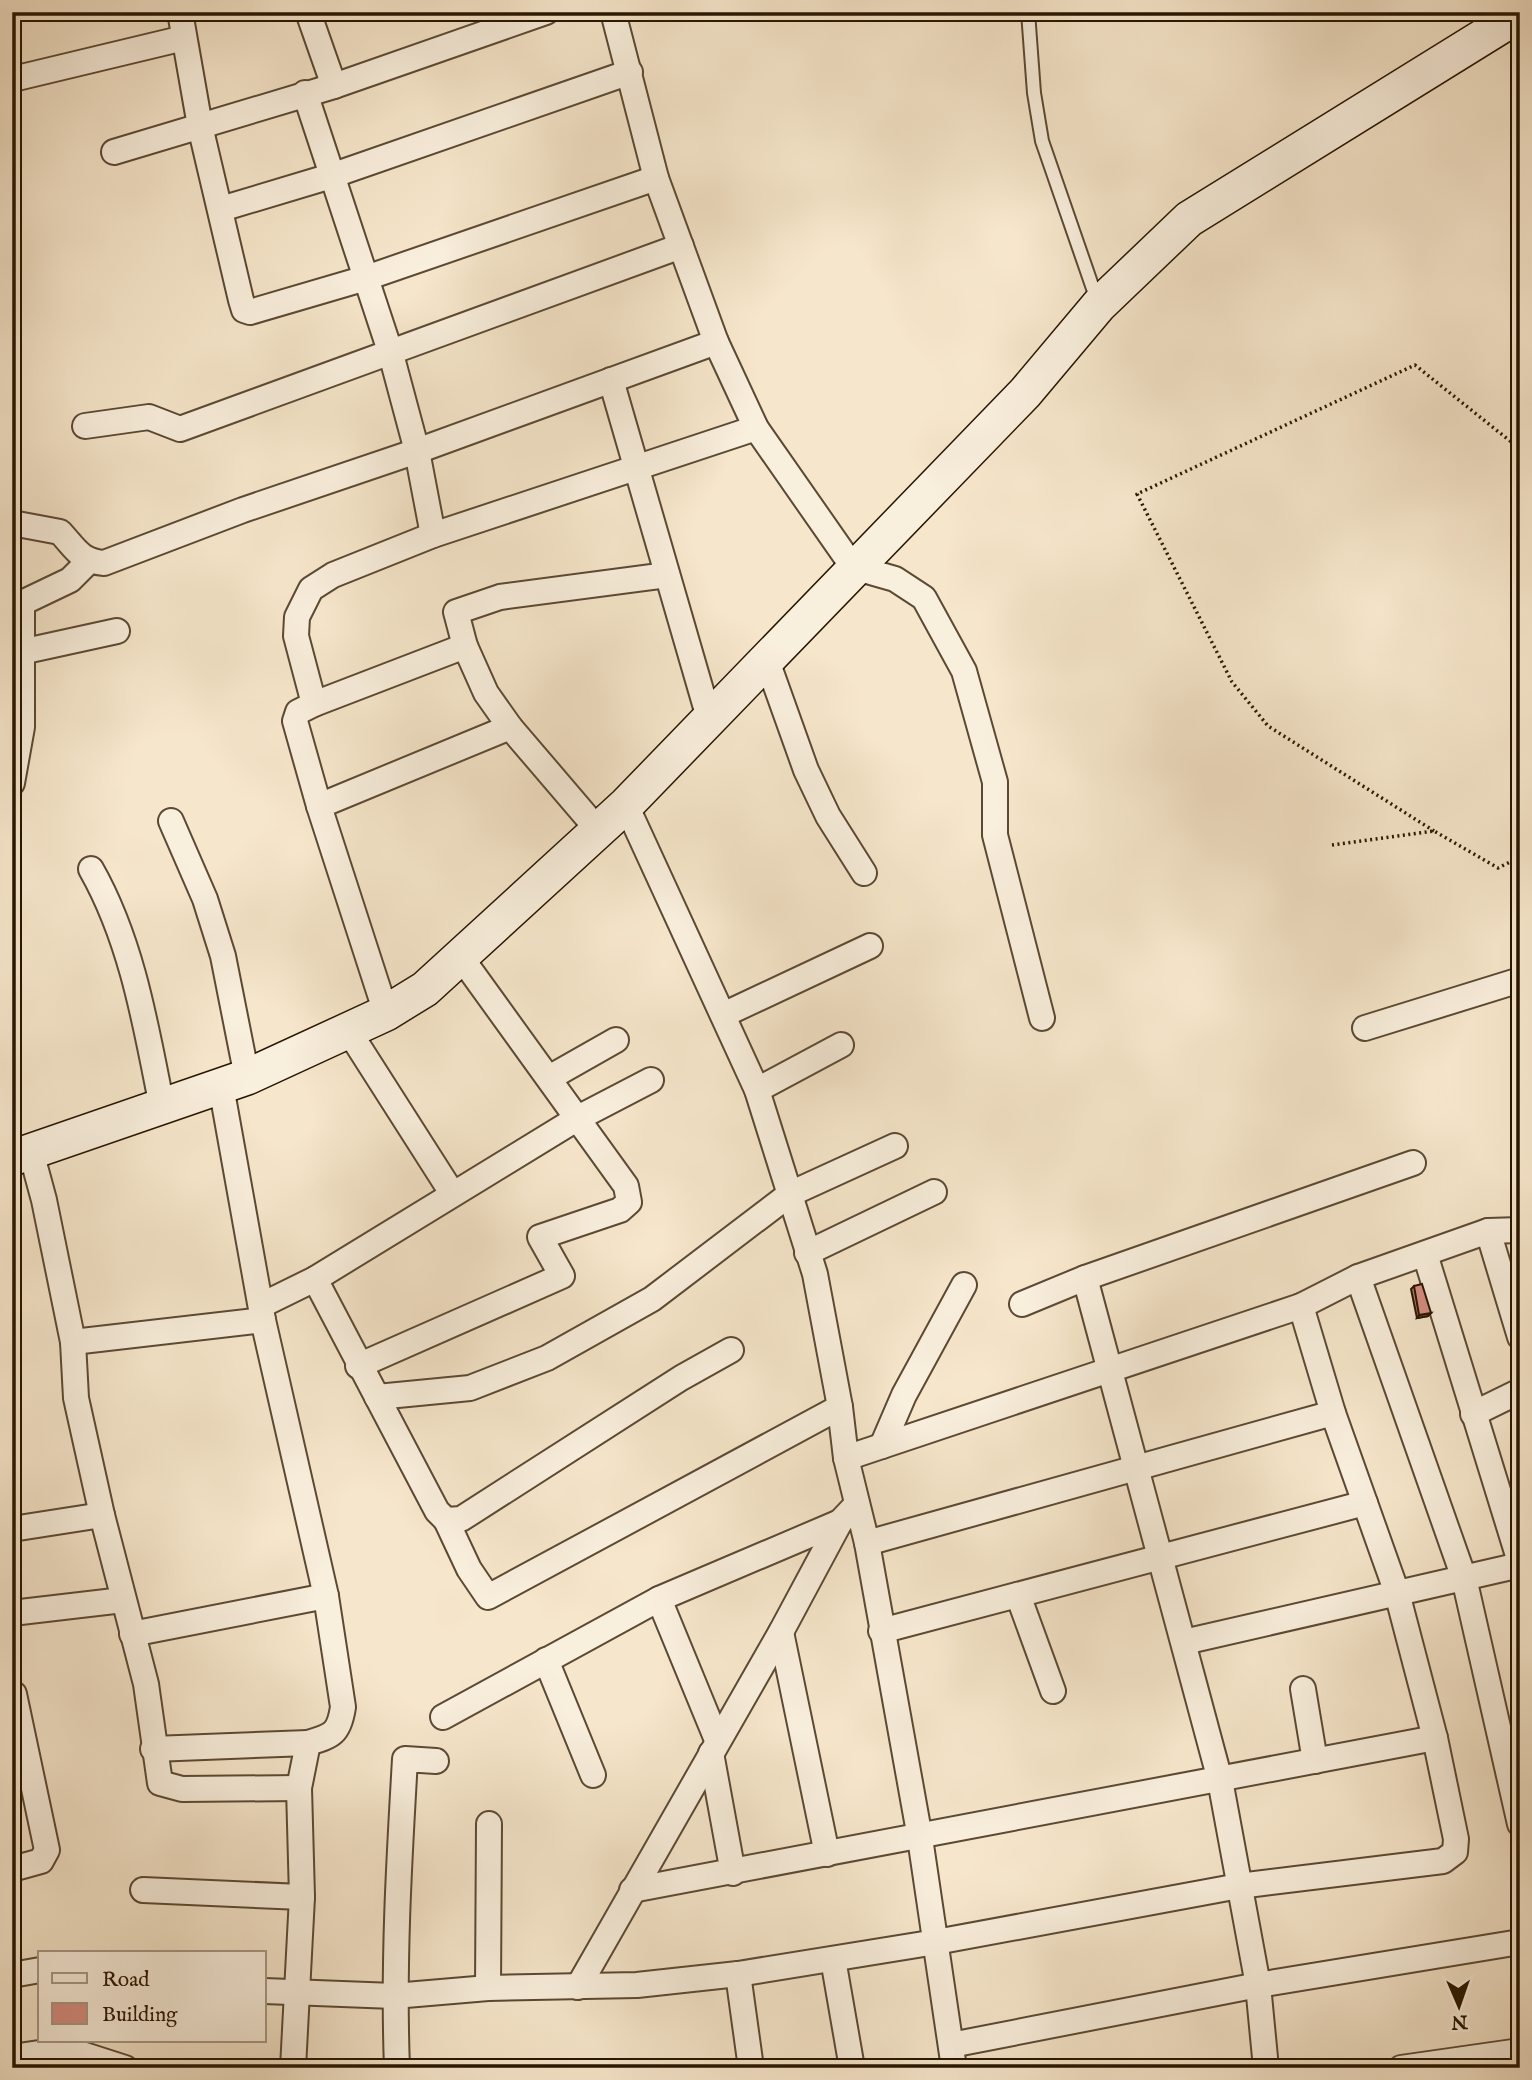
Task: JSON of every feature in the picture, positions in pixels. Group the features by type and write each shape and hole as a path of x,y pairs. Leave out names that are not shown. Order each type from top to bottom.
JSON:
{"street":[{"path":"180,12 200,125 244,310 260,311 366,278 656,178"},
{"path":"308,12 334,86"},
{"path":"114,152 334,86 545,12"},
{"path":"613,12 656,178 716,342 756,428 853,568 895,579 924,598 964,671 995,782 995,835 1042,1018"},
{"path":"299,1788 169,1787 160,1783 153,1749 146,1684 102,1516 76,1398 73,1342 48,1218 21,1155 234,1082 386,1013 425,989 626,805 1025,393 1099,305 1189,219 1520,14"},
{"path":"13,79 184,37"},
{"path":"221,209 331,176 630,72"},
{"path":"305,93 391,354 417,451 433,535"},
{"path":"85,426 149,417 180,429 681,246"},
{"path":"12,523 60,531 75,552 88,562 104,563 243,510 417,451 716,342"},
{"path":"611,380 709,718"},
{"path":"314,704 296,636 303,601 311,589 333,575 433,535 756,428"},
{"path":"12,783 22,727 18,648 20,615 24,602 69,580 88,562"},
{"path":"598,830 510,727 486,693 465,646 456,612 500,597 667,575"},
{"path":"18,648 117,631"},
{"path":"386,1013 319,806 295,721 298,712 314,704 465,646"},
{"path":"766,658 806,770 828,816 864,873"},
{"path":"319,806 510,727"},
{"path":"626,805 758,1090 815,1274 840,1406 846,1458 867,1543 920,1838 953,2056 1258,1985 1520,1942"},
{"path":"153,1749 308,1743 329,1737 340,1726 343,1707 326,1596 262,1312 234,1082 223,956 205,899 172,821"},
{"path":"91,869 118,926 143,1016 162,1107"},
{"path":"723,1015 870,946"},
{"path":"358,1366 562,1276 540,1237 620,1210 629,1202 626,1186 460,956"},
{"path":"1365,1028 1520,979"},
{"path":"348,1030 452,1193"},
{"path":"549,1078 616,1040"},
{"path":"758,1090 841,1045"},
{"path":"73,1342 262,1312 452,1193 578,1118 651,1080"},
{"path":"377,1397 470,1388 547,1358 652,1299 790,1194 895,1146"},
{"path":"1022,1304 1085,1278 1413,1163"},
{"path":"807,1254 934,1192"},
{"path":"846,1458 1301,1306 1359,1277 1488,1231 1520,1230"},
{"path":"1488,1231 1520,1337"},
{"path":"1184,1642 1520,1563 1425,1254"},
{"path":"1359,1277 1464,1578 1520,1824"},
{"path":"1085,1278 1220,1780 1258,1985 1266,2068"},
{"path":"315,1279 358,1366 437,1511 446,1520 469,1569 488,1597 840,1406"},
{"path":"882,1446 904,1395 964,1285"},
{"path":"266,1990 394,1996 488,1988 637,1985 738,1974 936,1942 1239,1886 1443,1861 1455,1852 1456,1839 1435,1738 1397,1593 1334,1413 1301,1306"},
{"path":"446,1520 461,1519 681,1378 731,1350"},
{"path":"1473,1414 1520,1391"},
{"path":"867,1543 1334,1413"},
{"path":"881,1631 1365,1503"},
{"path":"578,1987 781,1632 840,1522 857,1504"},
{"path":"12,1529 102,1516"},
{"path":"443,1717 659,1599 840,1522"},
{"path":"1018,1595 1053,1691"},
{"path":"132,1634 326,1596"},
{"path":"659,1599 714,1746 733,1873"},
{"path":"12,1613 123,1600"},
{"path":"781,1632 827,1854"},
{"path":"546,1660 593,1774"},
{"path":"1303,1689 1315,1761"},
{"path":"12,1869 41,1861 47,1850 14,1694"},
{"path":"632,1890 920,1838 1435,1738"},
{"path":"293,2068 302,1897 299,1788 308,1743"},
{"path":"397,2068 394,1996 405,1759 436,1761"},
{"path":"488,1988 489,1824"},
{"path":"144,1890 302,1897"},
{"path":"833,1959 852,2068"},
{"path":"12,1975 38,1970"},
{"path":"738,1974 751,2068"},
{"path":"12,2057 66,2049 125,2068"},
{"path":"1401,2068 1520,2051"}],"lane":[{"path":"1028,12 1034,93 1042,141 1099,305"}],"path":[{"path":"1520,442 1510,442 1415,365 1137,494 1231,682 1268,726 1497,868 1520,857"},
{"path":"1332,845 1434,831"}],"building":[{"path":"1422,1284 1431,1313 1419,1315 1414,1286"},
{"path":"1520,1471 1520,1491 1516,1472"}]}
